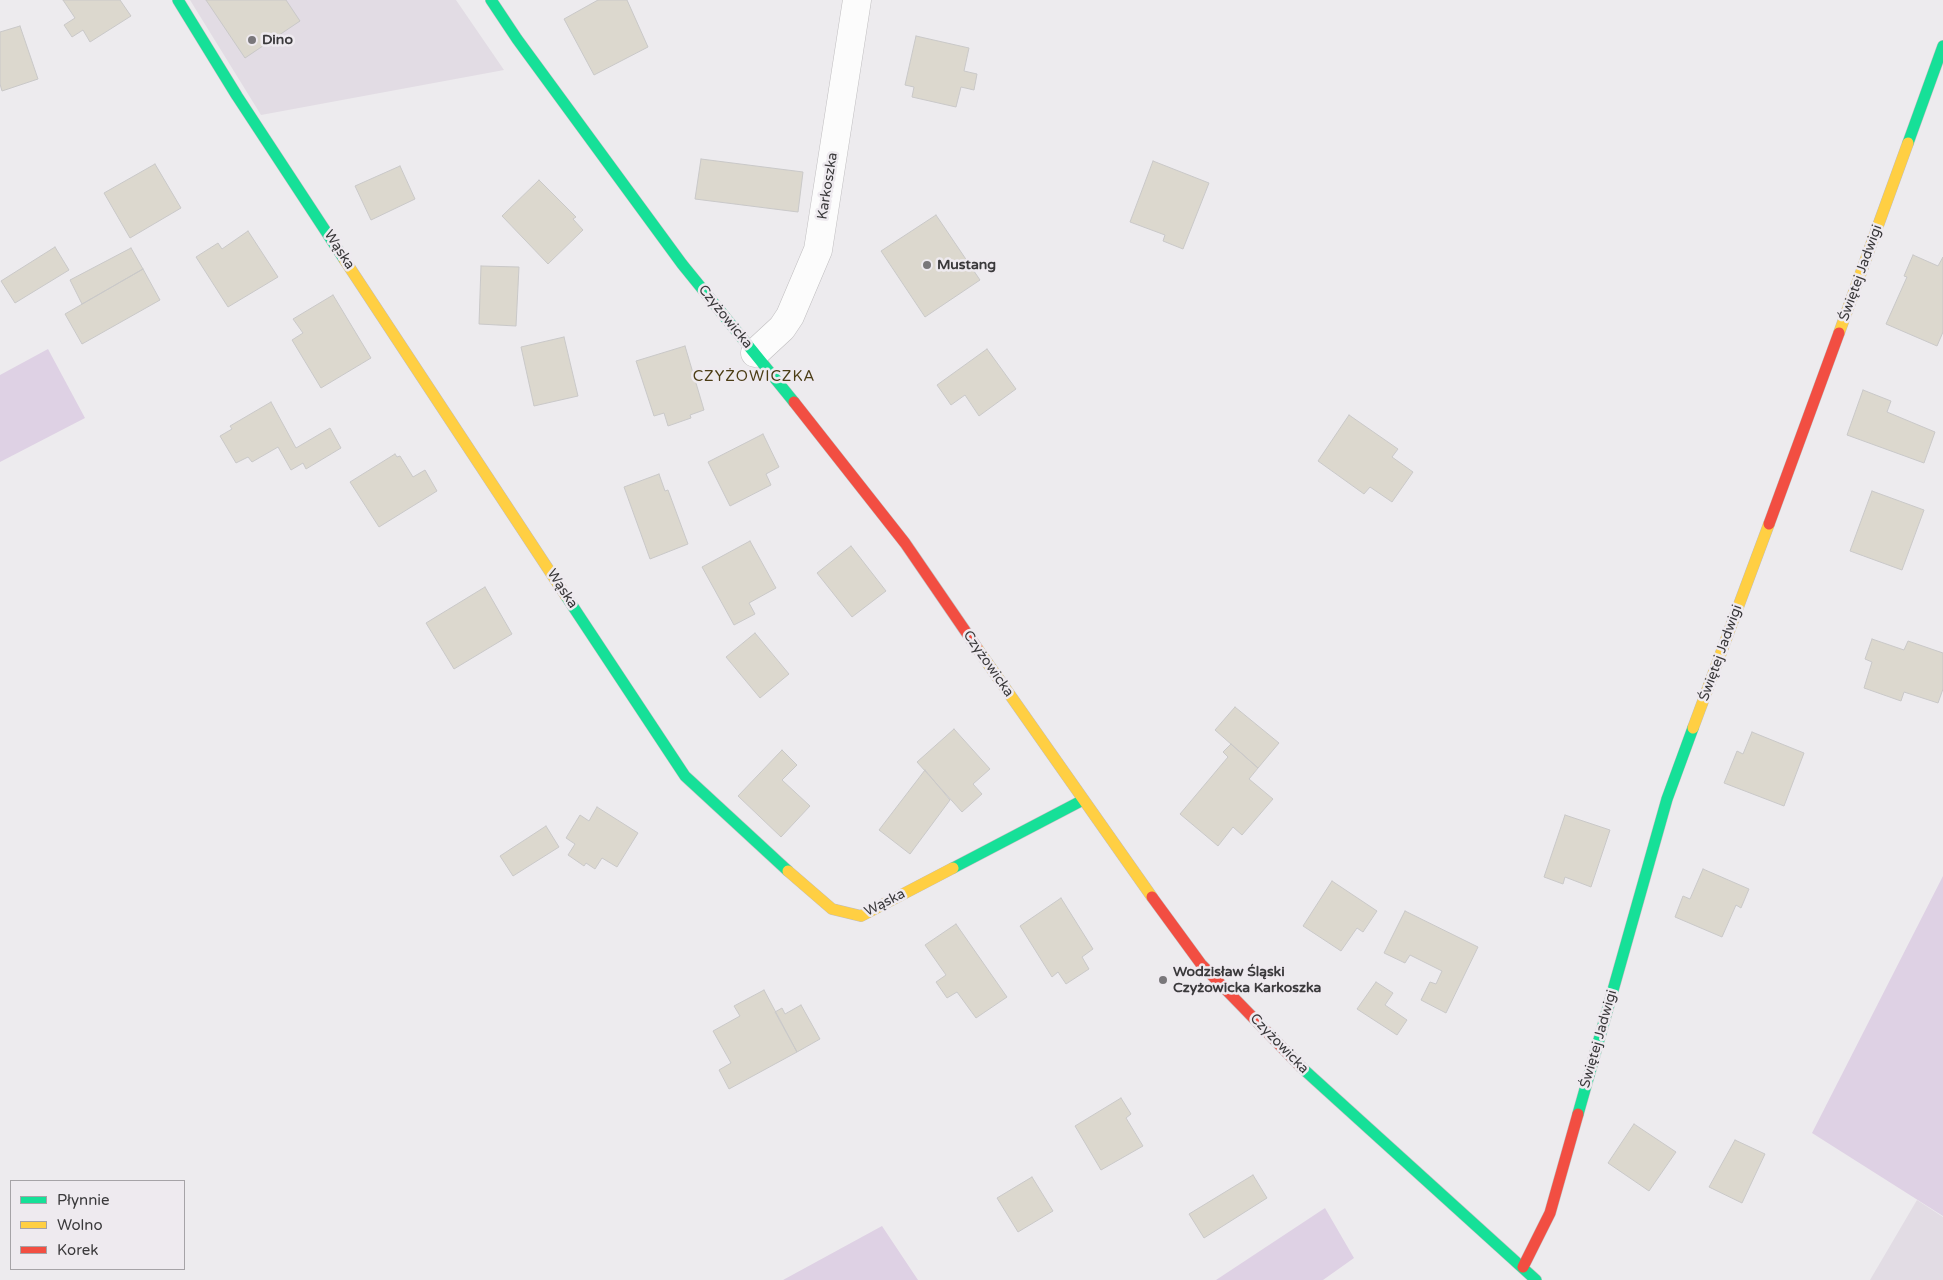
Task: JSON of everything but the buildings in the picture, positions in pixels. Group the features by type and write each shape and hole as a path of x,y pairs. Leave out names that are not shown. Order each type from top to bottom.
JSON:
{"street":[{"name":"Wąska","path":"178,0 243,104 685,776 750,837 832,909 861,916 1083,800"},
{"name":"Czyżowicka","path":"491,0 517,39 682,264 905,543 1116,849 1202,964 1319,1086 1536,1280"},
{"name":"Karkoszka","path":"755,353 782,328 790,316 818,250 857,0"},
{"name":"Świętej Jadwigi","path":"1523,1267 1550,1213 1666,799 1841,328 1943,46"}],"shaded area":[{"path":"190,0 456,0 504,70 261,115"},
{"path":"48,349 85,418 0,462 0,375"},
{"path":"1943,876 1943,1216 1812,1133"},
{"path":"1917,1200 1943,1217 1943,1280 1870,1280"},
{"path":"1325,1208 1354,1258 1323,1280 1216,1280"},
{"path":"882,1226 918,1280 783,1280"}],"traffic: fast":[{"path":"178,0 237,96 344,259"},
{"path":"491,0 517,39 682,264 794,402"},
{"path":"1908,143 1943,46"},
{"path":"566,596 685,776 788,871"},
{"path":"1578,1114 1667,799 1693,728"},
{"path":"953,868 1083,800"},
{"path":"1301,1067 1536,1280"}],"traffic: slow":[{"path":"1839,333 1908,143"},
{"path":"344,259 566,596"},
{"path":"1693,728 1769,524"},
{"path":"977,648 1152,897"},
{"path":"788,871 832,909 861,916 953,868"}],"traffic: jam":[{"path":"1769,524 1839,333"},
{"path":"794,402 905,543 977,648"},
{"path":"1152,897 1201,964 1301,1067"},
{"path":"1523,1267 1550,1213 1578,1114"}],"place":[{"name":"Dino","path":"252,40"},
{"name":"Mustang","path":"927,265"},
{"name":"Wodzisław Śląski Czyżowicka Karkoszka","path":"1163,980"}],"district":[{"name":"CZYŻOWICZKA","path":"754,377"}]}
